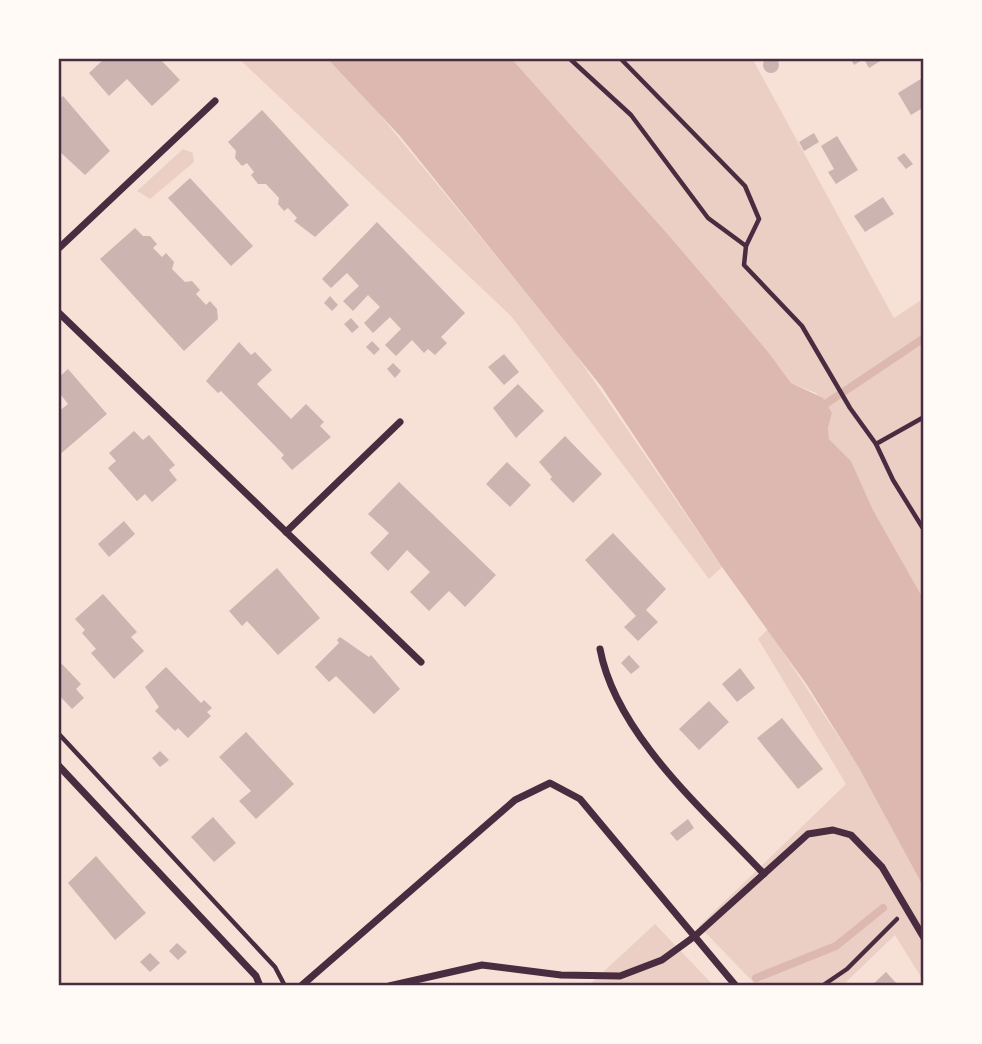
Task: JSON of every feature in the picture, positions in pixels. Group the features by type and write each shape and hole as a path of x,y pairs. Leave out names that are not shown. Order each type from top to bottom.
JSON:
{"street":[{"path":"58,249 215,101"},
{"path":"58,312 421,662"},
{"path":"286,532 400,422"},
{"path":"600,649 606,677 629,725 764,874"},
{"path":"58,765 256,976 260,986"},
{"path":"300,986 515,800 550,783 580,799 736,986"},
{"path":"388,986 482,965 561,975 620,976 662,960 695,936 808,834 833,830 851,835 882,867 924,938"}],"path":[{"path":"569,58 631,114 708,218 746,246"},
{"path":"620,58 745,186 760,219 746,246 744,265 802,326 850,408 876,444 892,480 924,530"},
{"path":"876,444 924,417"},
{"path":"58,733 275,967 285,986"},
{"path":"822,986 847,969 907,909"}],"shaded area":[{"path":"238,58 327,58 353,82 570,346 722,567 709,579 511,316"},
{"path":"327,58 511,58 672,239 769,353 791,383 823,398 832,413 828,428 829,439 851,461 873,510 924,600 924,888 859,768 807,685 722,567 601,386 400,136"},
{"path":"511,58 752,58 894,318 924,298 924,600 873,510 851,461 829,439 828,428 832,413 816,393 791,383 769,353 672,239"},
{"path":"183,149 193,153 194,162 150,199 137,191"},
{"path":"768,629 859,768 924,888 924,982 895,935 842,986 757,986 699,926 846,784 758,639"},
{"path":"655,924 714,986 588,986"}],"building":[{"path":"768,57 774,57 779,65 777,71 768,73 763,68 763,62"},
{"path":"105,58 159,58 180,80 152,106 127,79 109,96 89,73"},
{"path":"850,58 885,58 869,68 864,59 854,65"},
{"path":"924,77 924,107 911,115 898,93"},
{"path":"63,96 110,151 85,175 58,150 58,101"},
{"path":"262,110 349,205 315,237 294,221 297,218 288,208 284,211 278,204 279,198 266,184 258,184 251,175 254,172 247,163 242,166 235,158 236,151 228,142"},
{"path":"814,133 819,142 804,151 799,142"},
{"path":"837,136 858,170 836,184 828,172 834,169 821,146"},
{"path":"904,153 913,164 906,169 897,158"},
{"path":"190,178 253,246 231,266 168,198"},
{"path":"883,197 894,214 865,232 854,216"},
{"path":"377,222 465,313 441,337 447,343 435,355 428,349 424,353 412,340 396,356 385,345 401,329 390,317 373,333 364,323 380,307 368,295 353,311 343,301 359,286 347,273 331,288 322,279"},
{"path":"135,228 143,236 150,236 157,244 153,248 162,257 166,253 174,262 172,269 185,282 192,281 200,290 196,294 206,305 210,301 217,309 218,319 184,351 100,259"},
{"path":"330,296 338,305 332,311 324,303"},
{"path":"351,318 359,327 352,333 344,324"},
{"path":"372,341 380,349 374,355 366,347"},
{"path":"239,342 251,355 255,352 272,370 257,384 291,419 306,404 324,422 320,426 331,437 292,470 281,458 284,455 221,391 218,393 206,381"},
{"path":"504,354 519,372 504,385 488,367"},
{"path":"393,363 401,371 395,378 387,369"},
{"path":"68,369 107,414 58,456 58,412 68,404 58,391 58,378"},
{"path":"518,384 544,411 516,438 493,408"},
{"path":"134,431 143,440 149,435 175,465 169,470 177,480 152,502 145,494 137,501 108,468 116,461 109,453"},
{"path":"565,436 602,474 573,503 550,479 552,477 539,462"},
{"path":"507,462 531,485 510,507 486,484"},
{"path":"399,482 496,575 465,607 449,591 429,611 410,592 430,572 407,550 388,571 370,553 389,533 368,514"},
{"path":"124,521 135,534 109,557 98,544"},
{"path":"613,533 666,589 646,610 658,622 638,641 624,627 636,616 585,560"},
{"path":"277,568 320,618 278,655 247,621 242,626 229,611"},
{"path":"103,594 137,632 131,637 144,651 114,679 91,653 96,649 82,633 85,630 75,619"},
{"path":"340,637 369,657 371,655 400,689 374,714 336,676 329,682 315,667 339,643 337,640"},
{"path":"629,655 640,667 631,674 621,663"},
{"path":"62,664 81,684 76,689 84,698 72,709 58,694 58,668"},
{"path":"166,667 201,703 204,700 212,708 207,712 211,716 188,738 178,728 175,731 155,711 159,707 145,687"},
{"path":"740,668 755,688 737,702 722,684"},
{"path":"709,701 729,722 699,750 679,729"},
{"path":"782,718 823,769 798,789 757,738"},
{"path":"246,732 294,784 256,819 239,801 251,791 219,757"},
{"path":"160,751 169,760 160,767 152,758"},
{"path":"213,817 236,843 214,862 191,837"},
{"path":"688,819 694,828 677,841 670,833"},
{"path":"96,856 146,913 115,940 68,883"},
{"path":"177,943 187,952 178,960 169,951"},
{"path":"150,953 160,963 150,972 140,962"},
{"path":"886,972 899,986 871,986"}],"waterway":[{"path":"818,409 924,338"},
{"path":"756,978 836,946 883,908"}]}
